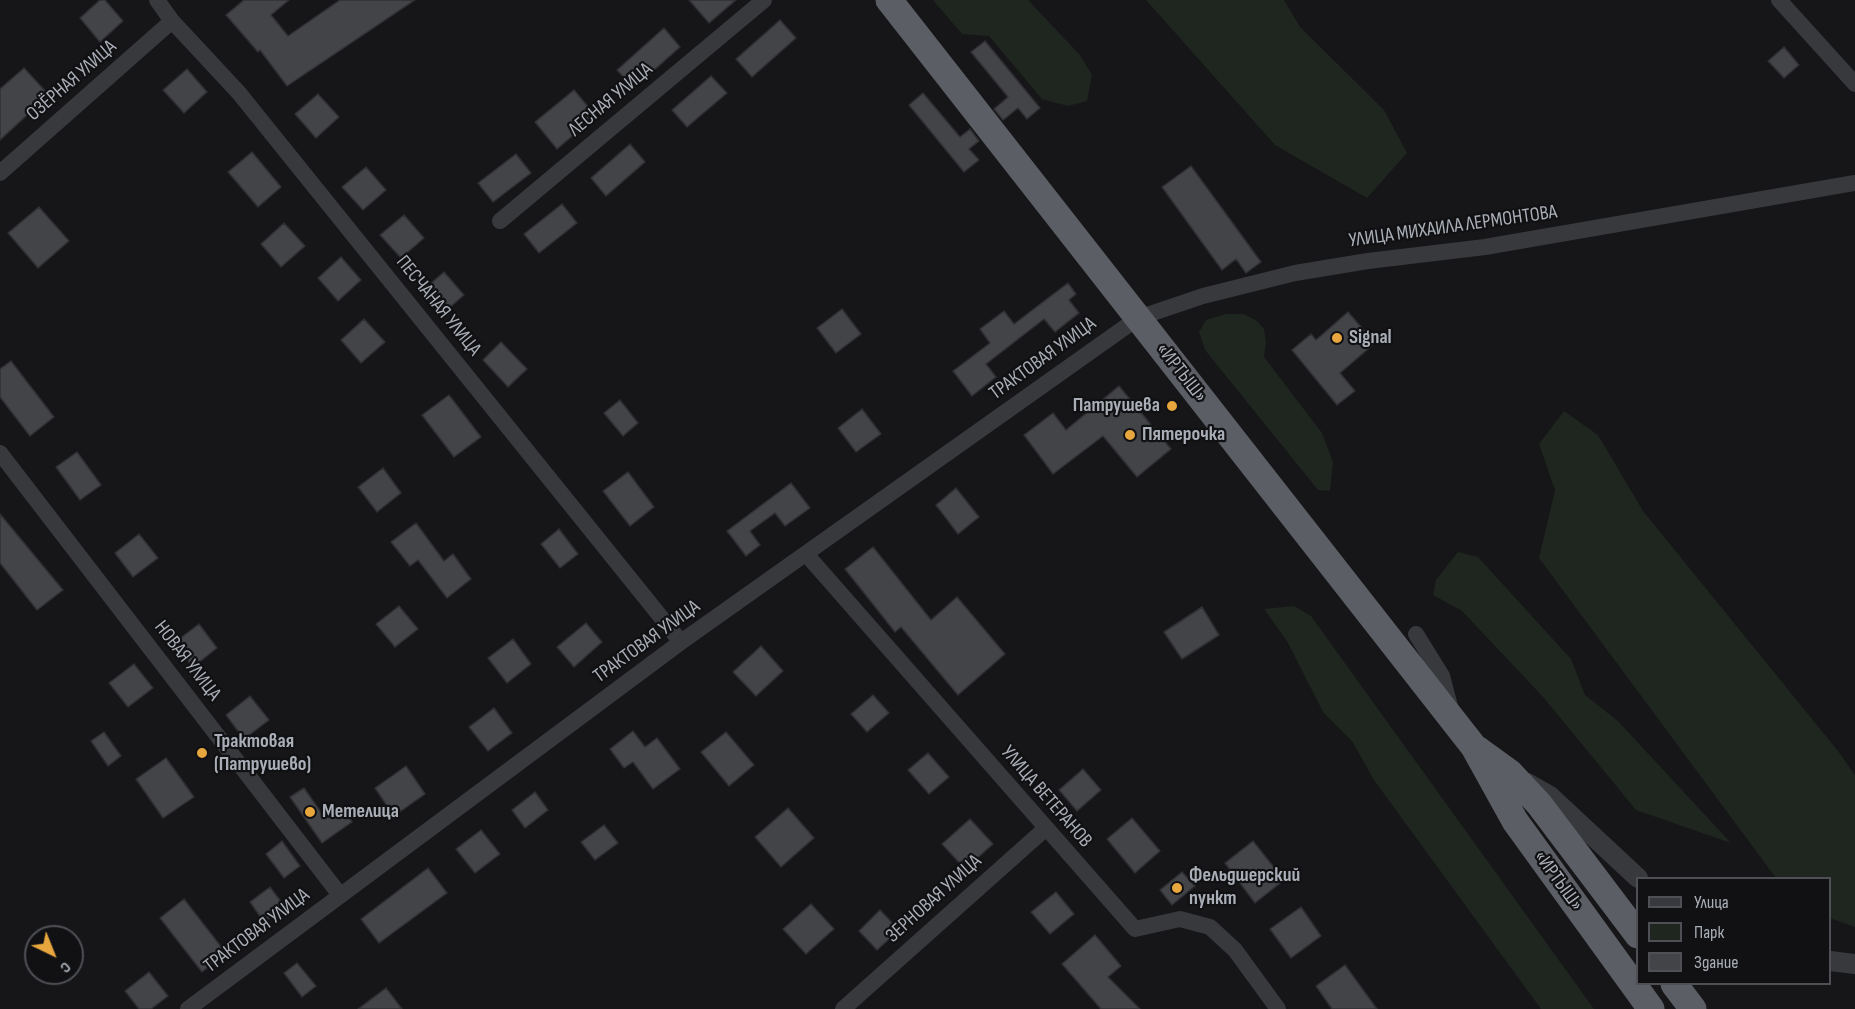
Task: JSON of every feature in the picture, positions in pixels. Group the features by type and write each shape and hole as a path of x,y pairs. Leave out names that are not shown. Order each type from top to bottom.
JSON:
{"highway":[{"name":"«ИРТЫШ»","path":"889,0 1454,720 1474,747 1515,821 1651,1009"},
{"name":"«ИРТЫШ»","path":"1474,747 1510,773 1539,804 1636,932"},
{"path":"1675,985 1693,1009"}],"street":[{"name":"ПЕСЧАНАЯ УЛИЦА","path":"157,0 172,21 239,93 681,642"},
{"name":"ЛЕСНАЯ УЛИЦА","path":"500,220 764,0"},
{"path":"1779,0 1855,84"},
{"name":"ОЗЁРНАЯ УЛИЦА","path":"0,173 172,21"},
{"name":"УЛИЦА МИХАИЛА ЛЕРМОНТОВА","path":"1138,318 1203,296 1306,271 1485,247 1855,183"},
{"name":"ТРАКТОВАЯ УЛИЦА","path":"188,1009 681,642 1138,318"},
{"name":"НОВАЯ УЛИЦА","path":"0,453 340,895"},
{"name":"УЛИЦА ВЕТЕРАНОВ","path":"806,554 1135,929 1180,919 1210,927 1235,950 1278,1009"},
{"path":"1416,634 1442,676 1454,720"},
{"path":"1510,773 1550,796 1636,877"},
{"name":"ЗЕРНОВАЯ УЛИЦА","path":"851,1007 1045,828"},
{"path":"1831,961 1855,964"}],"green space":[{"path":"933,0 1028,0 1080,55 1092,75 1087,101 1068,106 1042,99 989,36 962,34"},
{"path":"1146,0 1284,0 1300,27 1384,110 1407,153 1367,198 1275,145"},
{"path":"1226,314 1244,314 1257,321 1264,329 1266,342 1264,357 1322,433 1333,462 1330,491 1318,490 1205,350 1199,332 1206,320"},
{"path":"1564,411 1598,435 1643,511 1855,775 1855,927 1831,918 1831,877 1775,877 1539,558 1555,490 1539,444"},
{"path":"1458,552 1478,557 1571,659 1585,695 1618,721 1731,843 1636,810 1544,698 1462,611 1433,595 1436,580"},
{"path":"1294,606 1311,616 1594,1009 1541,1009 1374,780 1352,741 1323,712 1287,641 1264,609"}],"building":[{"path":"100,0 105,0 123,21 100,42 80,18"},
{"path":"244,0 289,0 271,15 288,36 340,0 415,0 287,86 260,50 258,52 226,15"},
{"path":"689,0 736,0 709,23"},
{"path":"780,20 796,38 752,77 736,59"},
{"path":"664,28 680,47 634,88 617,70"},
{"path":"985,41 1040,108 1027,119 1018,108 1003,120 994,109 1008,97 971,52"},
{"path":"1784,47 1799,65 1784,78 1768,61"},
{"path":"24,68 49,95 0,140 0,89"},
{"path":"187,69 207,92 184,113 163,90"},
{"path":"711,76 727,93 687,127 672,110"},
{"path":"574,90 596,116 557,149 535,122"},
{"path":"923,93 960,137 970,129 979,141 969,149 979,160 964,172 909,105"},
{"path":"318,94 339,117 316,138 295,114"},
{"path":"630,144 645,162 606,196 591,178"},
{"path":"252,152 281,187 258,207 228,172"},
{"path":"516,154 531,173 493,202 478,183"},
{"path":"1191,166 1261,262 1246,273 1236,259 1222,270 1162,187"},
{"path":"366,167 386,190 363,210 342,187"},
{"path":"562,204 577,223 539,253 524,234"},
{"path":"39,207 69,241 38,268 8,233"},
{"path":"404,215 424,238 401,258 380,235"},
{"path":"284,223 305,246 281,267 261,244"},
{"path":"341,257 361,280 338,301 318,278"},
{"path":"444,272 464,295 441,315 421,292"},
{"path":"1068,283 1076,294 1069,300 1079,313 1055,332 1044,319 986,364 996,377 972,396 953,371 990,343 980,329 1004,311 1014,324"},
{"path":"842,309 861,334 836,353 817,328"},
{"path":"1348,312 1375,343 1340,373 1355,391 1337,405 1292,350 1311,334 1316,340"},
{"path":"364,319 385,342 361,363 341,340"},
{"path":"501,342 527,369 508,387 483,360"},
{"path":"11,361 54,417 30,436 0,397 0,369"},
{"path":"1119,386 1171,449 1137,477 1103,436 1053,474 1024,435 1053,413 1066,430"},
{"path":"449,395 481,437 454,457 422,415"},
{"path":"620,400 638,423 623,436 604,413"},
{"path":"862,409 881,434 856,452 838,428"},
{"path":"77,452 101,485 80,500 56,467"},
{"path":"383,468 401,493 377,512 358,487"},
{"path":"628,472 654,507 630,526 603,491"},
{"path":"791,483 810,508 785,526 775,513 750,531 760,545 746,556 727,531"},
{"path":"956,488 979,517 958,534 936,505"},
{"path":"0,514 63,590 37,610 0,563"},
{"path":"416,523 444,561 453,554 471,579 447,598 418,560 410,566 391,542"},
{"path":"559,529 578,554 560,568 541,544"},
{"path":"139,534 158,558 133,577 115,553"},
{"path":"873,547 931,620 957,597 1005,654 958,695 901,627 895,632 845,569"},
{"path":"399,606 418,629 395,647 376,624"},
{"path":"1202,607 1219,635 1182,659 1164,632"},
{"path":"586,623 602,642 574,667 557,647"},
{"path":"199,624 217,648 193,667 174,643"},
{"path":"513,639 531,664 507,683 488,658"},
{"path":"761,646 783,671 756,696 733,672"},
{"path":"134,664 153,688 128,707 109,683"},
{"path":"873,695 889,713 867,732 851,714"},
{"path":"250,696 269,720 244,739 226,715"},
{"path":"494,708 512,733 488,751 469,727"},
{"path":"633,731 645,747 657,738 680,769 653,789 633,762 624,768 610,749"},
{"path":"104,732 121,756 108,766 91,741"},
{"path":"726,732 754,765 729,786 701,752"},
{"path":"928,753 949,777 929,794 908,770"},
{"path":"166,758 194,797 163,818 136,779"},
{"path":"406,766 425,794 394,816 375,788"},
{"path":"1083,769 1101,790 1077,811 1059,790"},
{"name":"Метелица","path":"304,788 325,818 342,806 352,822 322,843 290,797"},
{"path":"535,792 548,810 525,828 512,810"},
{"path":"788,808 814,838 781,867 755,837"},
{"path":"1132,818 1160,851 1135,873 1107,839"},
{"path":"970,819 993,844 965,869 942,844"},
{"path":"604,825 618,843 595,860 581,842"},
{"path":"481,830 500,854 475,873 456,849"},
{"path":"282,841 300,866 284,878 266,854"},
{"path":"1253,841 1284,880 1255,903 1225,863"},
{"path":"428,868 447,893 379,943 361,919"},
{"name":"Фельдшерский пункт","path":"1182,872 1195,886 1172,905 1160,890"},
{"path":"270,887 285,907 264,922 250,902"},
{"path":"1056,892 1074,914 1050,934 1031,912"},
{"path":"184,899 226,953 202,972 160,918"},
{"path":"811,904 834,929 806,954 783,929"},
{"path":"1301,907 1321,936 1291,958 1270,929"},
{"path":"880,910 899,930 877,950 859,931"},
{"path":"1095,935 1121,966 1108,977 1140,1009 1101,1009 1062,964"},
{"path":"297,963 316,986 302,997 284,973"},
{"path":"1345,965 1377,1009 1332,1009 1316,986"},
{"path":"149,972 168,996 151,1009 139,1009 125,991"},
{"path":"386,988 402,1009 358,1009"}],"place":[{"name":"Signal","path":"1337,338"},
{"name":"Патрушева","path":"1172,406"},
{"name":"Пятерочка","path":"1130,435"},
{"name":"Трактовая (Патрушево)","path":"202,753"},
{"name":"Метелица","path":"310,812"},
{"name":"Фельдшерский пункт","path":"1177,888"}]}
